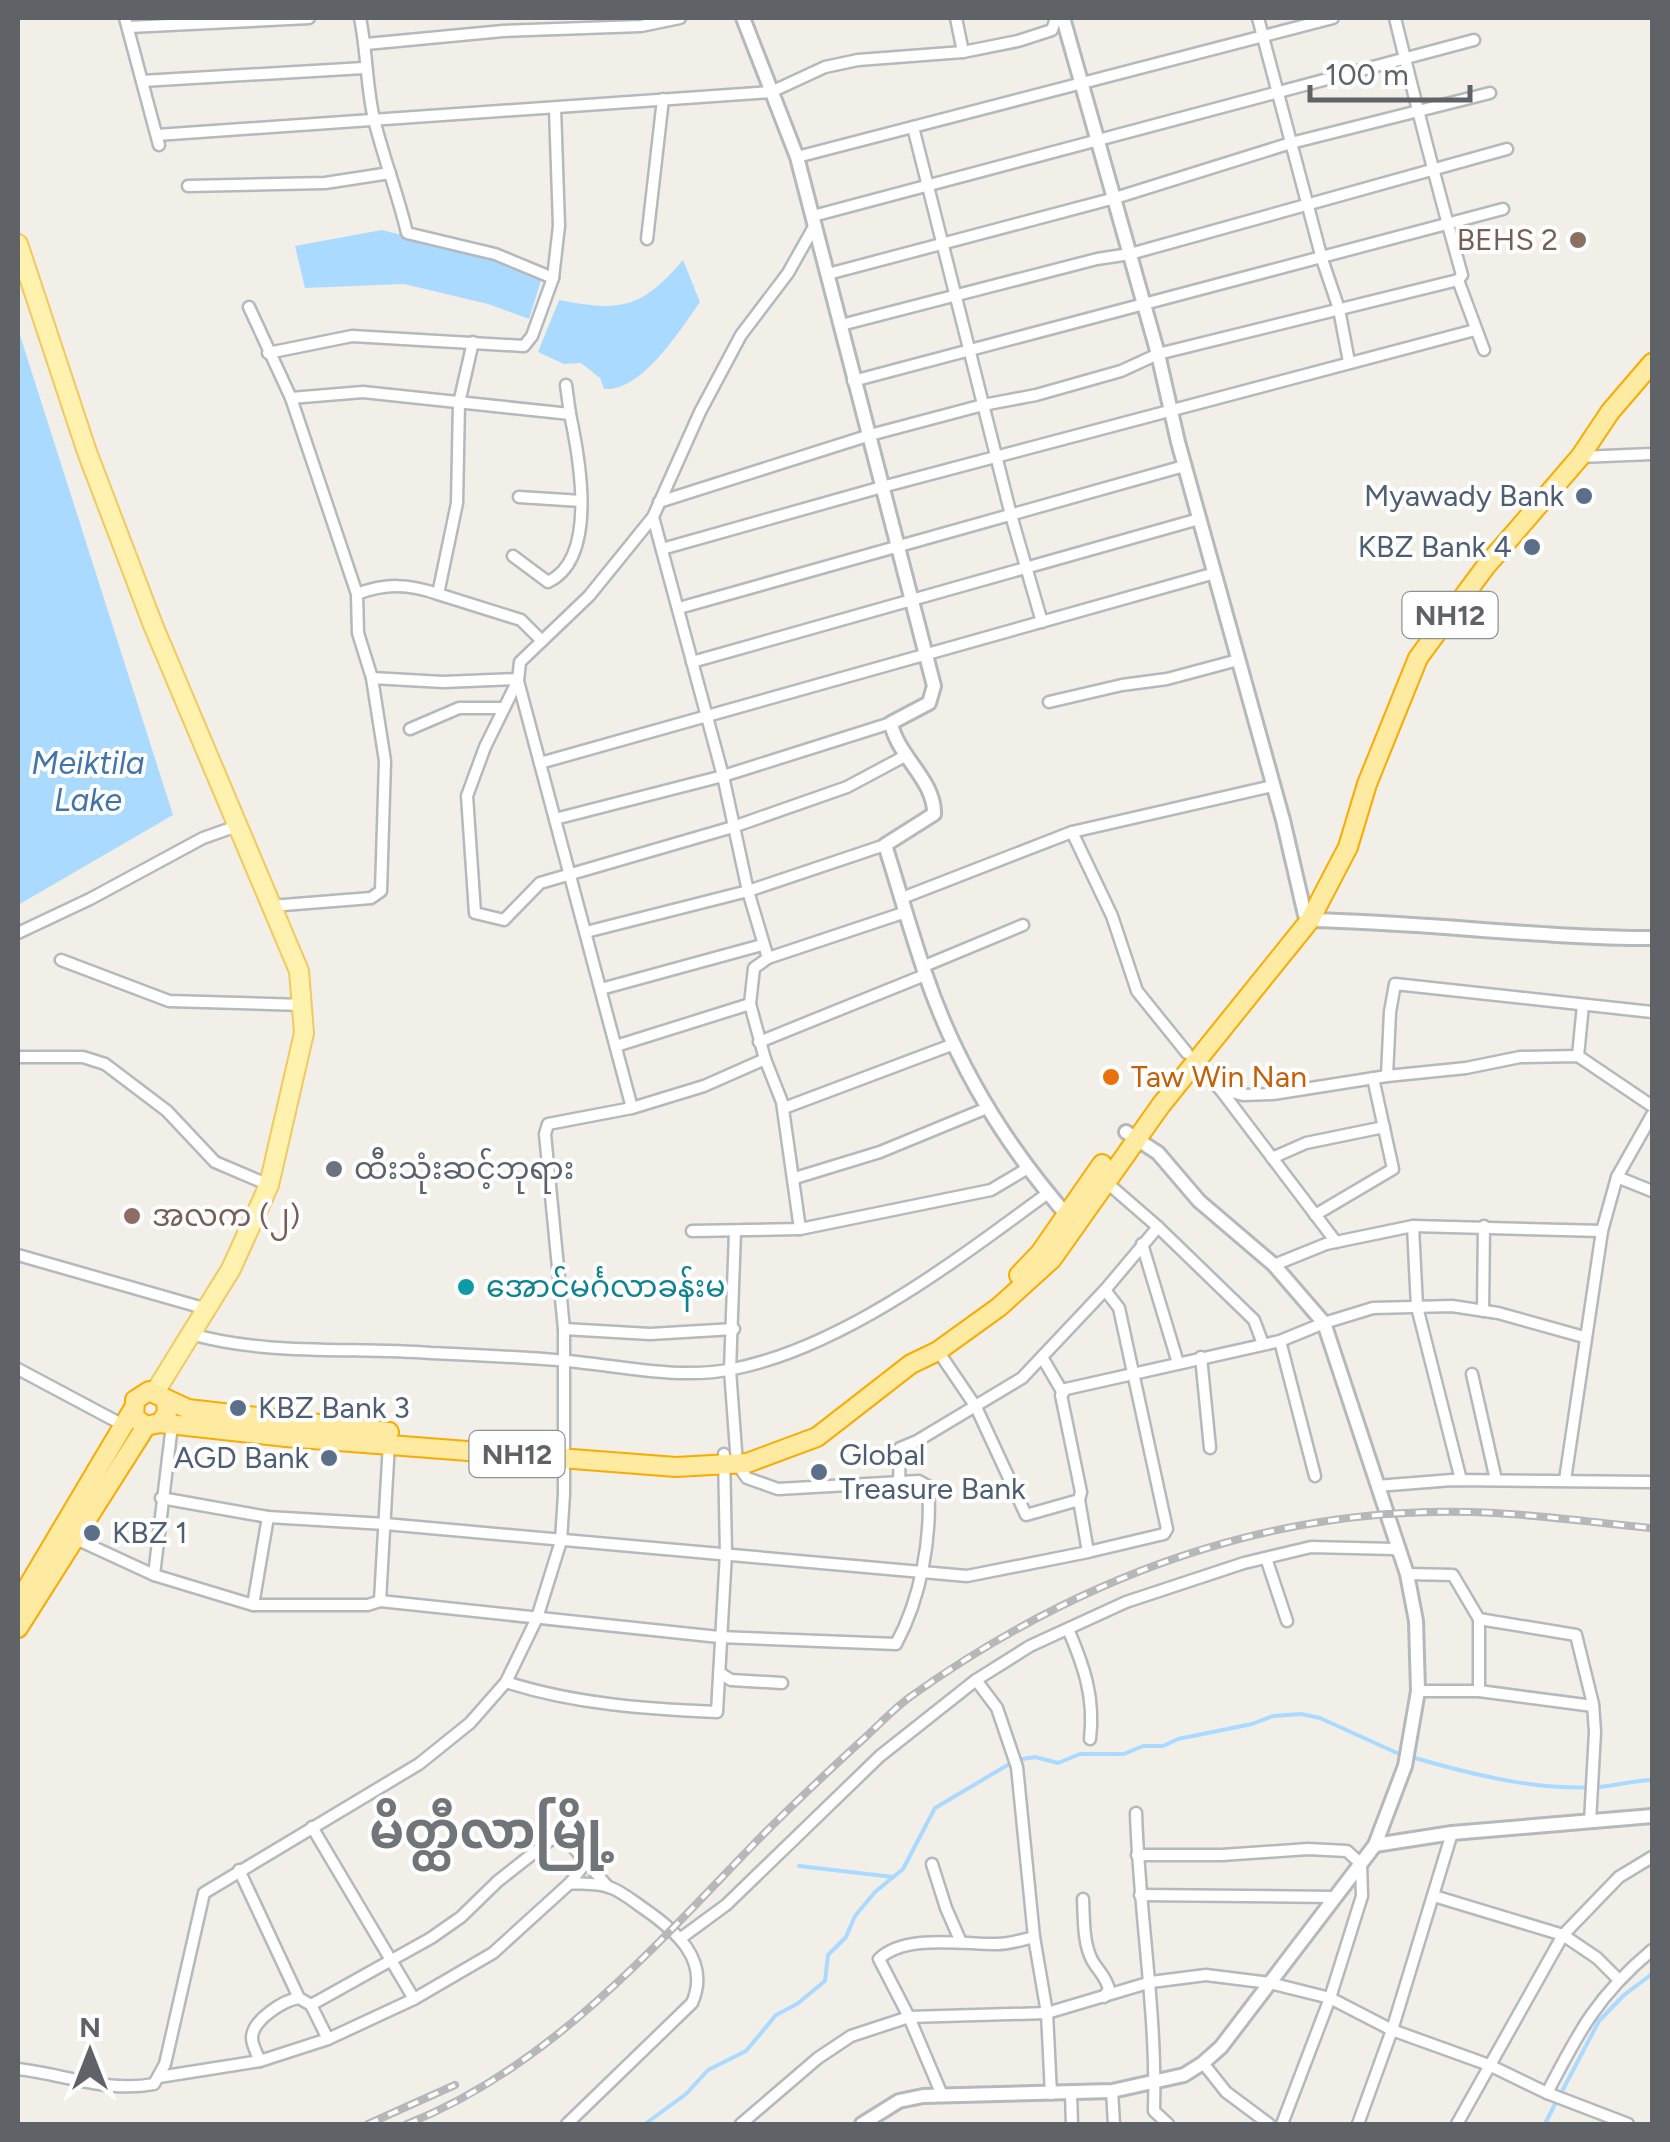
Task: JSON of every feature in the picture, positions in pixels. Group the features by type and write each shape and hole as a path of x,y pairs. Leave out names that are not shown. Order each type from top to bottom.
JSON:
{"highway":[{"name":"NH12","path":"159,1425 390,1438 563,1453 731,1459 777,1443 858,1403 999,1308 1052,1259 1070,1219 1131,1134 1310,914 1348,847 1367,784 1418,658 1486,566 1580,457 1610,412 1652,363"},
{"name":"NH12","path":"912,1364 933,1342 1013,1282 1105,1180 1131,1134"},
{"path":"18,1603 139,1395 160,1396 167,1412 18,1628"},
{"name":"NH12","path":"160,1396 188,1409 390,1438"},
{"path":"129,1418 159,1425"}],"main road":[{"path":"18,244 87,452 153,624 299,970 304,1033 270,1185 231,1270 191,1334 160,1396"}],"street":[{"path":"309,18 127,22 158,140 374,118 771,92 825,68 858,60 963,52 1018,41 1052,30 1060,18"},
{"path":"360,18 374,118 407,232 495,254 553,278"},
{"path":"366,44 502,31 641,26 680,18"},
{"path":"556,819 723,776 891,722 928,703 934,686 797,157 743,18"},
{"path":"956,18 963,52"},
{"path":"1060,18 1115,198 1184,466 1310,914 1602,938 1652,938"},
{"path":"1258,18 1339,309 1349,362"},
{"path":"797,157 1333,18"},
{"path":"658,502 870,436 1121,371 1158,354 1458,280 1462,275 1431,168 1421,111 1396,18"},
{"path":"905,756 847,786 733,827 540,883 504,920 475,912 467,796 484,746 518,680 520,662 589,596 652,517 700,412 741,335 788,272 814,220 928,185 1474,40"},
{"path":"142,81 364,68"},
{"path":"828,274 1115,198 1290,144 1490,93"},
{"path":"647,239 663,99"},
{"path":"268,353 352,336 524,346 532,336 553,278 559,226 555,108"},
{"path":"914,127 996,457 1042,622"},
{"path":"841,325 1097,259 1130,254 1507,149"},
{"path":"188,186 325,183 390,173"},
{"path":"854,381 1503,208"},
{"path":"1458,280 1484,350"},
{"path":"249,306 291,398 357,594 358,633 372,678 384,761 381,891 371,898 270,906"},
{"path":"662,549 1476,330"},
{"path":"438,594 457,503 459,403 474,342"},
{"path":"513,556 548,582 554,580 571,556 580,522 582,473 566,385"},
{"path":"291,398 363,392 570,414"},
{"path":"1580,457 1652,454"},
{"path":"678,608 1184,466"},
{"path":"519,497 581,501"},
{"path":"652,517 768,958"},
{"path":"692,662 1199,518"},
{"path":"540,763 1214,574"},
{"path":"357,594 382,585 416,586 522,620 542,640"},
{"path":"1049,702 1238,660"},
{"path":"372,678 443,682 518,680"},
{"path":"518,680 632,1108"},
{"path":"410,728 459,708 504,708"},
{"path":"586,932 748,892 885,845 934,814 931,796 905,756 891,722"},
{"path":"800,1229 784,1108 765,1060 750,1004 754,968 768,958 904,905 1072,832 1272,786"},
{"path":"18,933 203,838 237,826"},
{"path":"1072,832 1112,916 1138,991 1190,1058 1220,1088 1336,1242"},
{"path":"885,845 924,971 954,1044 987,1108 1028,1168 1070,1219"},
{"path":"760,1042 1023,925"},
{"path":"601,989 762,945"},
{"path":"61,960 170,1002 303,1005"},
{"path":"1387,1076 1394,984 1652,1012"},
{"path":"616,1046 750,1004"},
{"path":"1578,1056 1582,1006"},
{"path":"784,1108 954,1044"},
{"path":"1220,1088 1244,1095 1273,1094 1520,1057 1578,1056 1652,1106"},
{"path":"18,1057 84,1057 106,1064 167,1110 215,1162 270,1185"},
{"path":"18,2069 50,2072 87,2084 154,2084 166,2064 204,1893 419,1764 470,1724 506,1682 537,1618 561,1541 564,1329 545,1134 548,1124 632,1108 704,1086 765,1060"},
{"path":"1315,1215 1394,1168 1373,1078"},
{"path":"795,1178 880,1152 987,1108"},
{"path":"1565,1480 1602,1232 1617,1176 1652,1115"},
{"path":"1272,1158 1306,1143 1384,1127"},
{"path":"863,2124 899,2101 942,2095 1112,2091 1184,2076 1221,2047 1376,1845 1404,1766 1418,1691 1416,1621 1406,1574 1324,1323 1274,1265 1199,1201 1158,1154 1131,1134"},
{"path":"692,1231 800,1229 991,1190 1028,1168"},
{"path":"1617,1176 1652,1192"},
{"path":"1105,1180 1254,1320 1263,1344"},
{"path":"191,1334 233,1346 391,1350 564,1361 661,1372 730,1370 787,1354 923,1284 1048,1193"},
{"path":"1274,1265 1336,1242 1413,1226 1602,1232"},
{"path":"1413,1226 1417,1307 1461,1480"},
{"path":"1483,1310 1484,1226"},
{"path":"899,1483 900,1448 976,1408 1022,1378 1158,1227"},
{"path":"506,1682 595,1702 717,1712 731,1459 736,1232"},
{"path":"1142,1244 1178,1362"},
{"path":"18,1255 206,1309"},
{"path":"161,1498 268,1518 385,1524 968,1576 1088,1552 1164,1534 1167,1529 1119,1308 1105,1290"},
{"path":"1063,1393 1135,1372 1280,1342 1373,1308 1452,1306 1483,1310 1584,1337"},
{"path":"564,1329 650,1334 734,1330"},
{"path":"1280,1342 1316,1476"},
{"path":"938,1350 976,1408 1026,1515 1079,1500"},
{"path":"1201,1357 1210,1448"},
{"path":"1042,1358 1063,1393 1088,1552"},
{"path":"18,1368 129,1418"},
{"path":"1472,1374 1496,1480"},
{"path":"154,1575 161,1498 159,1425"},
{"path":"380,1602 390,1438"},
{"path":"76,1539 154,1575 253,1605 368,1606 380,1602 719,1637 896,1644 921,1572 931,1521 928,1486 919,1482 778,1489 747,1478 731,1459"},
{"path":"1376,1486 1461,1480 1652,1482"},
{"path":"253,1605 268,1518"},
{"path":"680,1938 726,1905 880,1756 976,1680 1030,1646 1126,1602 1266,1558 1312,1547 1399,1552"},
{"path":"1266,1558 1286,1621"},
{"path":"1406,1574 1453,1575 1480,1618 1480,1691"},
{"path":"1480,1618 1576,1635 1593,1706 1595,1732 1590,1822"},
{"path":"1068,1629 1090,1694 1090,1739"},
{"path":"720,1673 731,1680 782,1682"},
{"path":"976,1680 997,1708 1017,1767 1034,1937 1048,2013 1051,2094"},
{"path":"1418,1691 1480,1691 1593,1706"},
{"path":"1136,1813 1140,1896 1151,1982 1155,2124"},
{"path":"1376,1845 1452,1832 1652,1816"},
{"path":"312,1827 414,1999"},
{"path":"1358,2124 1392,2030 1452,1832"},
{"path":"311,2005 431,1938 554,1837 561,1836 609,1887 637,1903 680,1938 697,1971 692,2003 566,2124"},
{"path":"1137,1855 1308,1849 1347,1851 1361,1864 1362,1896 1330,1998 1282,2124"},
{"path":"1456,2124 1563,1934 1619,1878 1652,1857"},
{"path":"159,2078 260,2061 328,2039 414,1999 493,1953 570,1883 587,1861"},
{"path":"932,1864 960,1940"},
{"path":"239,1870 299,1998"},
{"path":"570,1883 609,1887"},
{"path":"1140,1896 1334,1897"},
{"path":"1434,1896 1563,1934 1618,1979"},
{"path":"1083,1900 1092,1960 1105,1974 1109,1989 1103,1998"},
{"path":"942,2095 910,2017 879,1959 893,1948 960,1940 998,1945 1034,1937"},
{"path":"1547,2092 1588,2016 1618,1979 1652,1950"},
{"path":"741,2124 818,2058 851,2036 910,2017 1048,2013 1151,1982 1206,1976 1270,1982 1330,1998 1392,2030 1489,2065 1628,2124"},
{"path":"260,2061 253,2030 293,1998 311,2005 328,2039"},
{"path":"1203,2063 1226,2092 1269,2124"},
{"path":"1112,2091 1114,2124"},
{"path":"1071,2094 1072,2124"},
{"path":"1154,2111 1168,2124"}],"water":[{"path":"382,230 497,259 541,280 529,319 488,304 404,284 305,288 295,246"},
{"path":"683,260 700,302 659,357 632,381 604,389 600,378 581,363 564,364 538,352 559,300 599,306 628,303 655,289"},
{"name":"Meiktila Lake","path":"18,329 173,815 18,905"}],"waterway":[{"path":"645,2124 686,2094 708,2070 746,2051 776,2015 825,1981 828,1955 846,1937 855,1916 875,1892 903,1869 935,1808 1016,1760 1035,1757 1058,1763 1080,1754 1124,1754 1143,1746 1163,1746 1273,1716 1301,1714 1320,1718 1397,1753"},
{"path":"1415,1758 1483,1776 1553,1787 1599,1787 1652,1780"},
{"path":"799,1866 893,1877"},
{"path":"1560,2095 1599,2021 1652,1974"},
{"path":"1545,2124 1556,2102"}],"railway":[{"path":"407,2124 458,2101 550,2040 634,1967 777,1820 897,1708 976,1653 1044,1615 1187,1554 1338,1519 1415,1512 1495,1513 1652,1528"},
{"path":"368,2124 455,2085"}],"place":[{"name":"BEHS 2","path":"1578,240"},
{"name":"Myawady Bank","path":"1584,496"},
{"name":"KBZ Bank 4","path":"1532,547"},
{"name":"Taw Win Nan","path":"1111,1077"},
{"name":"ထီးသုံးဆင့်ဘုရား","path":"334,1169"},
{"name":"အလက (၂)","path":"132,1216"},
{"name":"အောင်မင်္ဂလာခန်းမ","path":"466,1287"},
{"name":"KBZ Bank 3","path":"238,1408"},
{"name":"AGD Bank","path":"329,1458"},
{"name":"Global Treasure Bank","path":"819,1472"},
{"name":"KBZ 1","path":"92,1533"}],"district":[{"name":"မိတ္ထီလာမြို့","path":"492,1830"}]}
